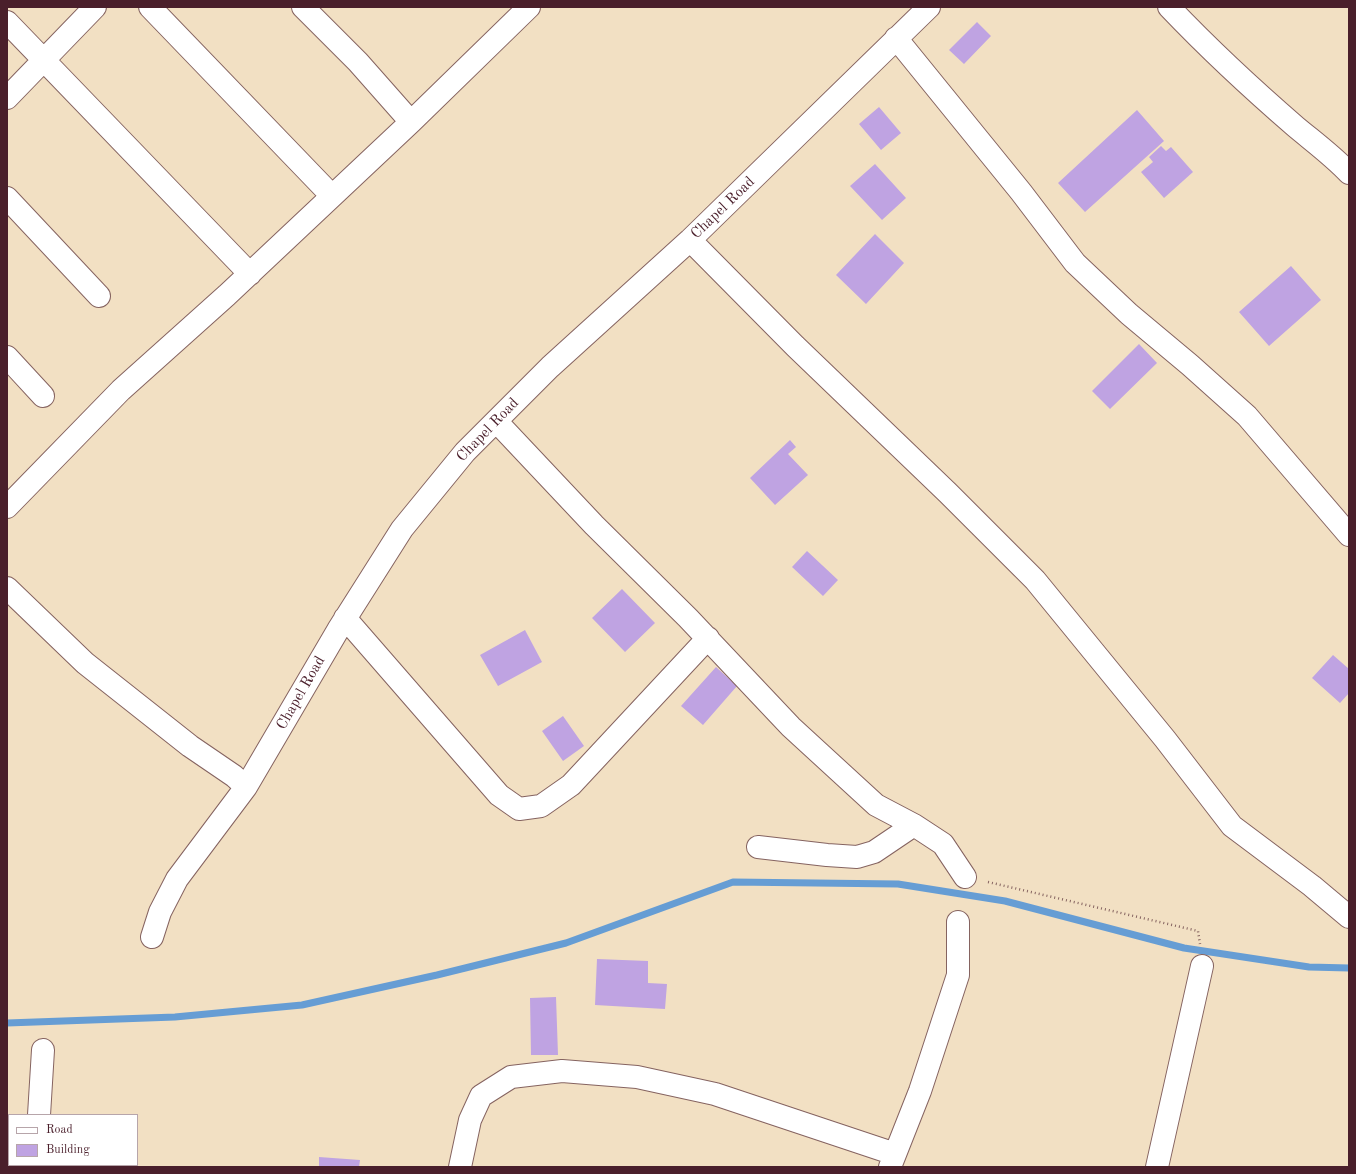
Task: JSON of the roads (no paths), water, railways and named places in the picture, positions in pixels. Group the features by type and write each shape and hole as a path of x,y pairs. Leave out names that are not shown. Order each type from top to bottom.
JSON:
{"street":[{"path":"7,98 95,7"},
{"path":"150,7 332,196"},
{"path":"303,7 358,62 412,122"},
{"path":"7,507 121,390 250,274 412,122 529,7"},
{"name":"Chapel Road","path":"152,937 160,912 177,879 246,787 345,618 402,529 464,452 550,366 690,240 928,7"},
{"path":"1169,7 1207,46 1296,126 1339,162 1349,173"},
{"path":"7,22 250,274"},
{"path":"896,38 1021,192 1075,263 1129,314 1190,365 1247,416 1349,535"},
{"path":"7,198 99,296"},
{"path":"690,240 795,346 948,493 1035,580 1165,738 1232,826 1312,886 1349,917"},
{"path":"7,357 43,396"},
{"path":"496,421 594,526 708,638 791,727 876,804 914,825 943,844 965,877"},
{"path":"7,588 85,663 190,746 234,776 246,787"},
{"path":"345,618 499,795 519,809 541,806 571,785 708,638"},
{"path":"758,847 857,857 874,852 914,825"},
{"path":"460,1167 470,1120 481,1096 511,1077 562,1071 637,1077 715,1094 892,1161 920,1091 958,975 958,922"},
{"path":"1157,1167 1202,966"},
{"path":"39,1114 43,1050"}],"waterway":[{"path":"7,1023 175,1017 302,1005 437,975 566,943 733,882 898,884 1005,901 1184,948 1309,967 1349,968"}]}
